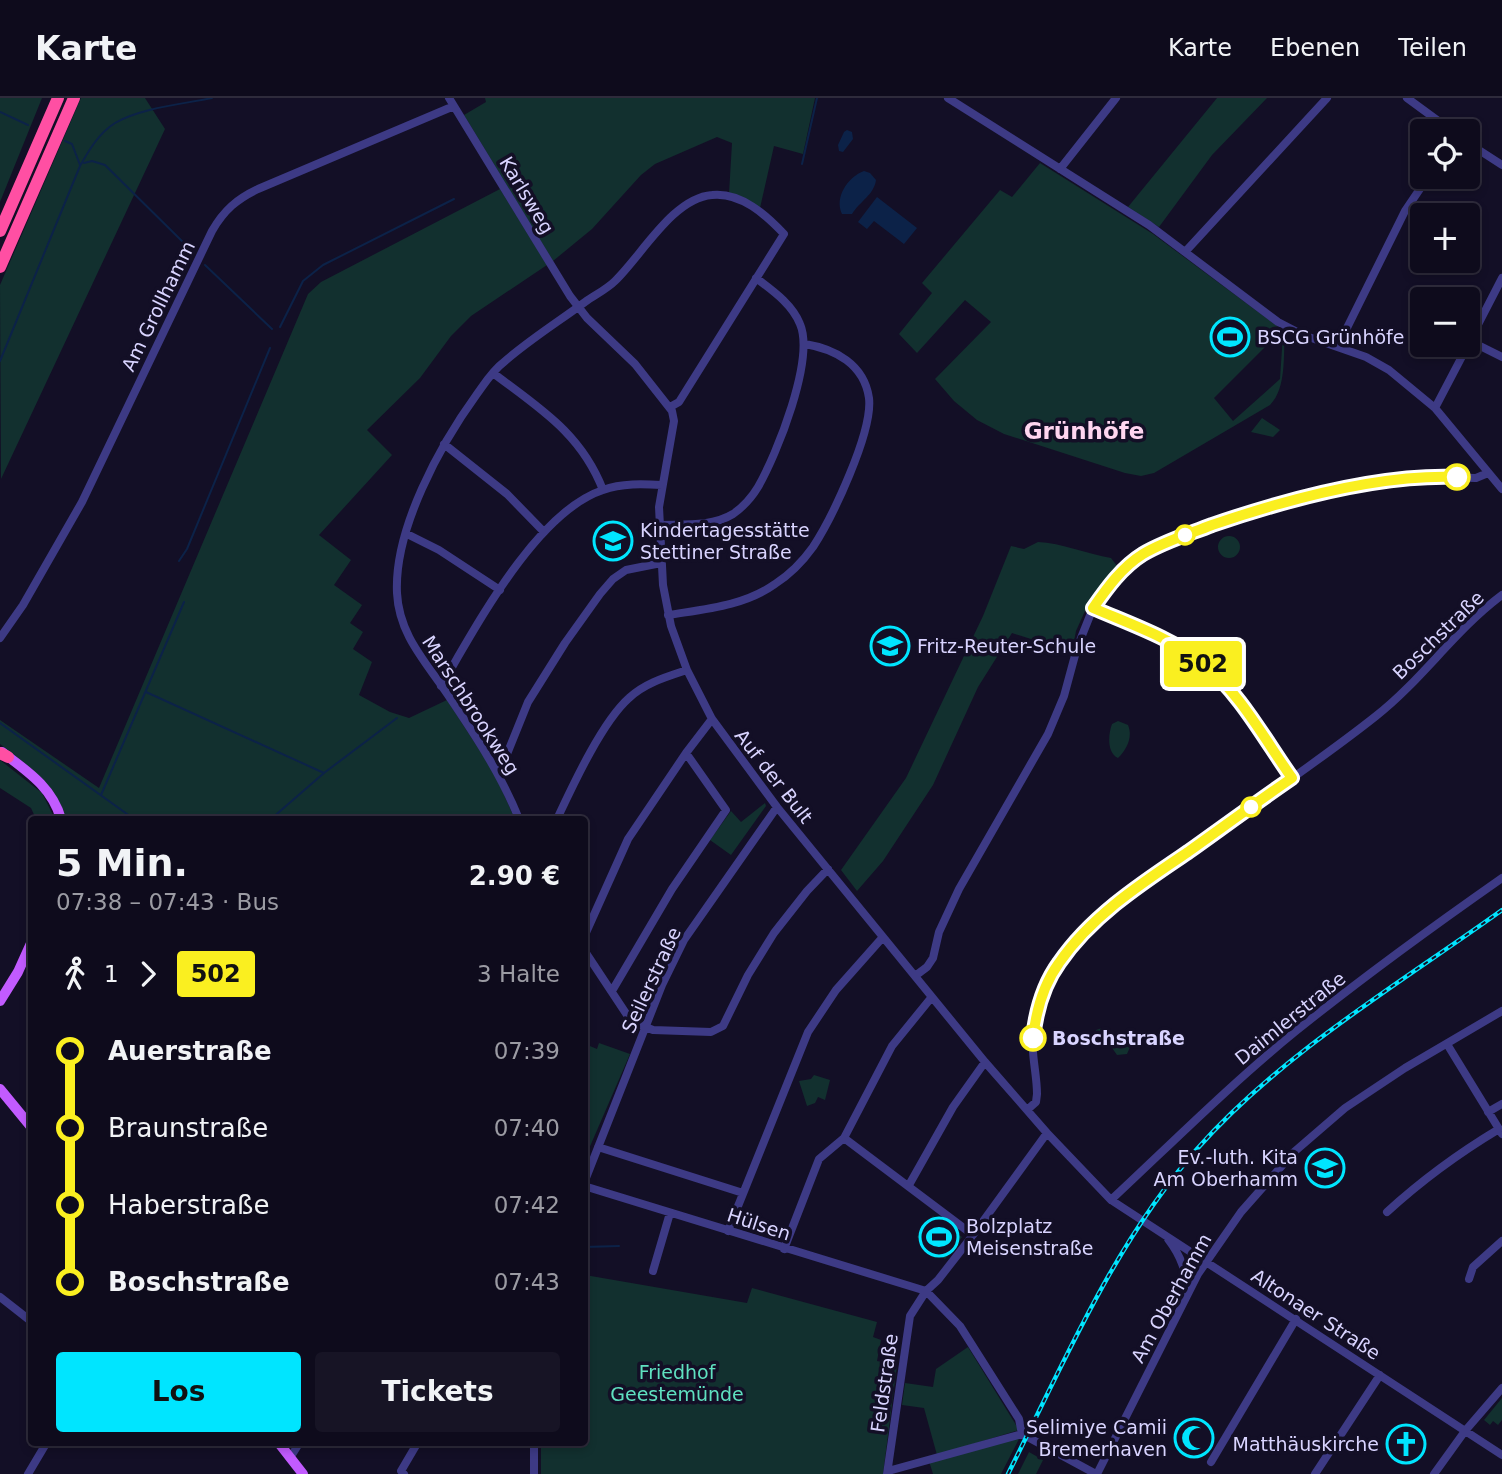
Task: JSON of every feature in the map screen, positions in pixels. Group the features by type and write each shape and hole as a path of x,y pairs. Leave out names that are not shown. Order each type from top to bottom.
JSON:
{"highway":[{"path":"0,231 58,98"},
{"path":"0,267 74,98"}],"main road":[{"path":"3,754 43,785 60,816"},
{"path":"0,1001 28,951"},
{"path":"0,1088 28,1123"},
{"path":"0,1101 12,1105"},
{"path":"281,1446 303,1474"}],"street":[{"path":"948,98 1149,225 1289,329 1375,361 1405,382 1435,408 1502,489"},
{"path":"1060,169 1116,98"},
{"path":"1185,253 1327,98"},
{"path":"1407,98 1436,119"},
{"name":"Karlsweg","path":"452,102 578,308"},
{"name":"Am Grollhamm","path":"0,638 23,605 82,502 212,231 228,208 239,198 258,189 452,102"},
{"path":"1480,151 1502,165"},
{"path":"1338,346 1405,211 1420,189"},
{"name":"Marschbrookweg","path":"518,816 499,774 442,686 419,656 399,616 399,561 429,474 454,426 502,363 614,282 687,202 710,195 732,198 758,210 784,234 757,278"},
{"path":"578,308 633,362 670,407 679,402 757,278 786,302 801,324 805,344 798,386 758,486 746,503 731,515 712,522 659,525"},
{"path":"1480,321 1502,278"},
{"path":"668,615 721,607 757,595 776,584 812,548 835,506 866,425 869,396 863,380 841,355 827,348 805,344"},
{"path":"1480,348 1502,357"},
{"path":"1435,408 1462,357"},
{"path":"493,373 552,418 582,448 595,468 603,490"},
{"name":"Auf der Bult","path":"670,407 674,421 662,485 659,525 661,563 668,615 687,670 712,719 777,807 985,1062 1111,1200"},
{"path":"444,444 507,494 544,532"},
{"path":"915,976 927,967 933,958 939,932 959,889 1048,734 1065,696 1077,648 1093,608 1110,585 1142,555 1181,536 1300,499 1371,485 1435,477 1476,478 1488,473"},
{"path":"442,686 500,590 544,532 565,512 603,490 640,484 662,485"},
{"path":"407,534 439,550 500,590"},
{"path":"499,774 528,702 600,594 613,579 626,570 661,563"},
{"name":"Boschstraße","path":"1027,1110 1036,1102 1037,1094 1032,1046 1041,998 1059,963 1094,924 1134,888 1332,750 1384,709 1485,608 1502,595"},
{"path":"1093,608 1174,644 1206,666 1236,697 1292,778"},
{"path":"558,816 577,776 620,707 654,681 687,670"},
{"path":"588,928 628,839 712,719"},
{"path":"612,991 672,889 726,810 686,753"},
{"name":"Seilerstraße","path":"588,1173 662,985 684,940 777,807"},
{"path":"588,956 631,1021 653,1030 711,1032 723,1026 748,975 774,933 828,869"},
{"name":"Daimlerstraße","path":"1111,1200 1234,1084 1297,1031 1502,878"},
{"path":"728,1231 808,1032 836,990 883,937"},
{"path":"784,1249 819,1159 844,1138 892,1046 932,998"},
{"name":"Am Oberhamm","path":"1097,1474 1206,1261 1232,1223 1294,1152 1345,1108 1405,1068 1502,1011"},
{"path":"1387,1212 1458,1154 1500,1131 1447,1044"},
{"path":"909,1185 953,1107 985,1062"},
{"path":"1488,1112 1502,1104"},
{"name":"Feldstraße","path":"888,1472 910,1316 926,1291 938,1280 973,1235 1047,1133"},
{"path":"844,1138 973,1235"},
{"path":"598,1147 743,1193"},
{"name":"Hülsen","path":"588,1185 784,1249 926,1291"},
{"name":"Altonaer Straße","path":"1111,1200 1502,1455"},
{"path":"653,1270 670,1213"},
{"path":"1164,1234 1175,1248 1184,1271 1184,1301"},
{"path":"1469,1279 1473,1267 1502,1241"},
{"path":"926,1291 960,1326 1019,1419 1019,1434"},
{"path":"0,1297 28,1319"},
{"path":"1211,1462 1296,1320"},
{"path":"1315,1474 1380,1374"},
{"path":"1434,1474 1465,1431 1502,1388"},
{"path":"888,1472 1019,1434 1097,1474"},
{"path":"28,1474 45,1446"},
{"path":"290,1458 298,1446"},
{"path":"404,1474 401,1471 416,1446"},
{"path":"534,1446 534,1474"}],"green space":[{"path":"0,98 42,98 0,202"},
{"path":"81,98 145,98 165,129 1,479 0,285"},
{"path":"485,98 815,98 803,154 774,146 760,208 729,194 732,143 717,137 655,164 641,175 592,229 553,261 464,115 486,102"},
{"path":"1217,98 1267,98 1212,155 1159,227 1128,207"},
{"path":"1040,163 1153,234 1285,332 1282,380 1270,405 1154,473 1141,476 1004,434 977,420 954,401 935,379 991,322 965,300 917,353 899,334 932,293 922,283 1000,190 1012,197","holes":["1283,334 1280,379 1233,421 1214,398 1269,343"]},
{"path":"500,189 547,265 471,316 451,336 420,378 367,430 392,455 319,535 351,560 334,585 362,605 350,623 363,632 353,649 372,662 359,695 390,712 409,718 447,700 493,771 514,816 65,816 39,776 0,744 0,720 99,788 308,294 321,282"},
{"path":"1262,418 1280,430 1273,437 1251,432"},
{"path":"1229,536 1237,539 1240,547 1237,555 1229,558 1221,555 1218,547 1221,539"},
{"path":"1038,542 1111,558 1117,566 1085,611 1076,631 1072,652 1012,633 978,687 933,785 883,861 857,891 841,870 906,778 983,616 1011,546 1024,549"},
{"path":"1118,721 1128,725 1130,734 1126,747 1118,758 1110,748 1109,738 1112,724"},
{"path":"0,760 42,793 54,816 35,816 31,808 0,788"},
{"path":"765,803 766,806 731,855 710,840 731,811 741,822"},
{"path":"1102,1028 1111,1035 1126,1037 1130,1047 1127,1054 1117,1055 1110,1045 1098,1048 1093,1043 1096,1030"},
{"path":"599,1043 630,1054 588,1151 588,1045 597,1049"},
{"path":"814,1075 830,1080 825,1100 818,1097 815,1103 807,1106 799,1081 811,1079"},
{"name":"Bolzplatz Meisenstraße","path":"933,1216 962,1237 945,1259 917,1237"},
{"name":"Friedhof Geestemünde","path":"588,1276 747,1303 752,1288 877,1322 873,1337 881,1340 877,1361 897,1365 883,1474 541,1474 541,1446 588,1446"},
{"path":"968,1347 1019,1430 937,1455 924,1408 902,1405 905,1383 933,1387 936,1369"},
{"path":"1502,1398 1502,1420 1498,1425 1493,1421 1490,1425 1484,1420"},
{"path":"1020,1437 1001,1474 933,1474 929,1461"},
{"path":"1029,1452 1043,1460 1036,1474 1018,1474"}],"water":[{"path":"847,130 852,132 853,139 843,152 839,151 838,145"},
{"path":"864,171 876,180 873,190 852,214 842,214 840,201 844,188"},
{"path":"877,197 917,228 904,244 874,221 867,229 858,222"}],"waterway":[{"path":"0,361 80,166 99,137 109,127 125,118 162,107 212,98"},
{"path":"802,164 817,98"},
{"path":"0,112 28,125"},
{"path":"65,141 72,144 80,165"},
{"path":"84,163 92,161 105,165 193,252"},
{"path":"280,327 303,281 323,265 454,199"},
{"path":"205,265 272,329"},
{"path":"179,561 187,549 270,348"},
{"path":"101,795 184,602"},
{"path":"146,692 324,773"},
{"path":"274,816 324,773 397,718"},
{"path":"0,723 130,816"},
{"path":"588,1247 619,1246"}],"railway":[{"path":"1008,1474 1115,1264 1167,1185 1197,1149 1230,1114 1304,1051 1502,910"}],"bus line":[{"name":"502","path":"1033,1038 1041,998 1051,976 1059,963 1094,924 1134,888 1292,778 1236,697 1206,666 1174,644 1093,608 1110,585 1142,555 1181,536 1235,517 1300,499 1371,485 1457,477"}],"place":[{"name":"BSCG Grünhöfe","path":"1230,337"},
{"name":"Kindertagesstätte Stettiner Straße","path":"613,541"},
{"name":"Fritz-Reuter-Schule","path":"890,646"},
{"name":"Boschstraße","path":"1033,1038"},
{"name":"Ev.-luth. Kita Am Oberhamm","path":"1325,1168"},
{"name":"Bolzplatz Meisenstraße","path":"939,1237"},
{"name":"Selimiye Camii Bremerhaven","path":"1194,1438"},
{"name":"Matthäuskirche","path":"1406,1444"}],"district":[{"name":"Grünhöfe","path":"1084,431"}]}
